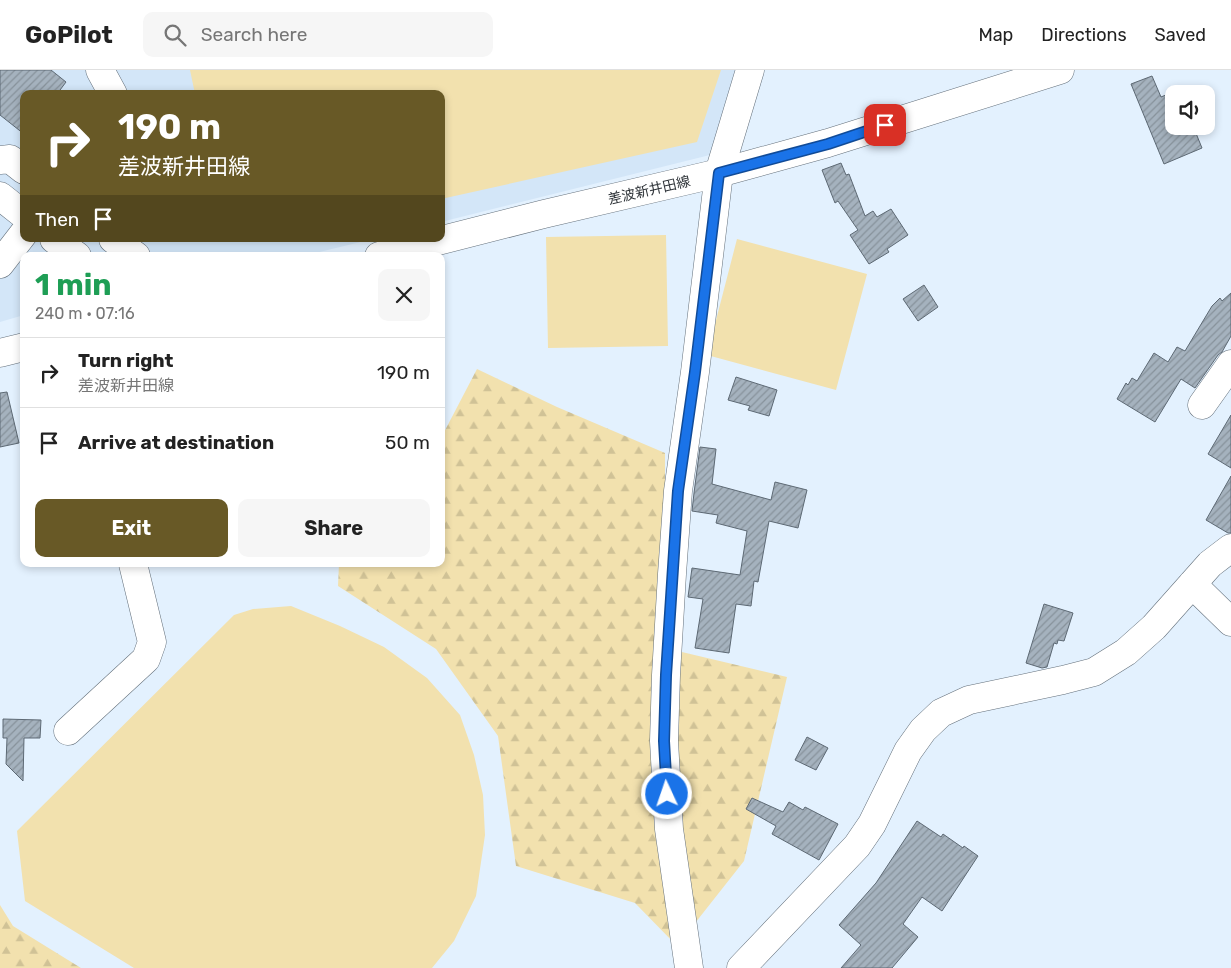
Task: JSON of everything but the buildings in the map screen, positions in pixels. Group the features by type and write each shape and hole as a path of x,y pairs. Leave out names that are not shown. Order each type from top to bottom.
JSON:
{"street":[{"path":"100,70 111,90"},
{"path":"689,968 669,829 664,741 666,675 678,491 697,362 719,173 750,70"},
{"name":"差波新井田線","path":"445,239 719,173 828,144 1060,70"},
{"path":"0,160 10,159 20,167"},
{"path":"0,196 20,212"},
{"path":"0,264 20,238"},
{"path":"58,242 72,252"},
{"path":"117,242 131,252"},
{"name":"差波新井田線","path":"395,252 434,242"},
{"path":"0,353 20,347"},
{"path":"1202,405 1231,364"},
{"path":"741,968 857,846 872,824 908,751 923,730 941,713 969,700 1094,672 1126,652 1154,627 1210,564 1231,548"},
{"path":"68,731 146,658 152,642 134,567"},
{"path":"1192,584 1231,622"}],"shaded area":[{"path":"0,70 740,70 714,154 445,221 445,90 20,90 20,242 361,242 319,252 20,252 20,316 0,322"}],"green space":[{"path":"190,70 721,70 697,142 445,198 445,90 194,90"},
{"path":"666,235 668,346 548,348 546,237"},
{"path":"737,239 867,274 836,390 707,355"},
{"path":"477,369 557,407 665,453 665,648 787,677 744,861 677,946 635,903 516,866 498,736 436,649 338,586 339,567 445,567 445,430"},
{"path":"291,606 384,647 427,678 460,715 474,755 483,795 485,835 476,896 454,941 432,968 134,968 25,901 17,831 234,615 253,609"},
{"path":"0,905 13,926 81,968 0,968"}],"route":[{"path":"667,794 664,741 666,675 678,491 695,372 719,173 828,144 885,125"}]}
